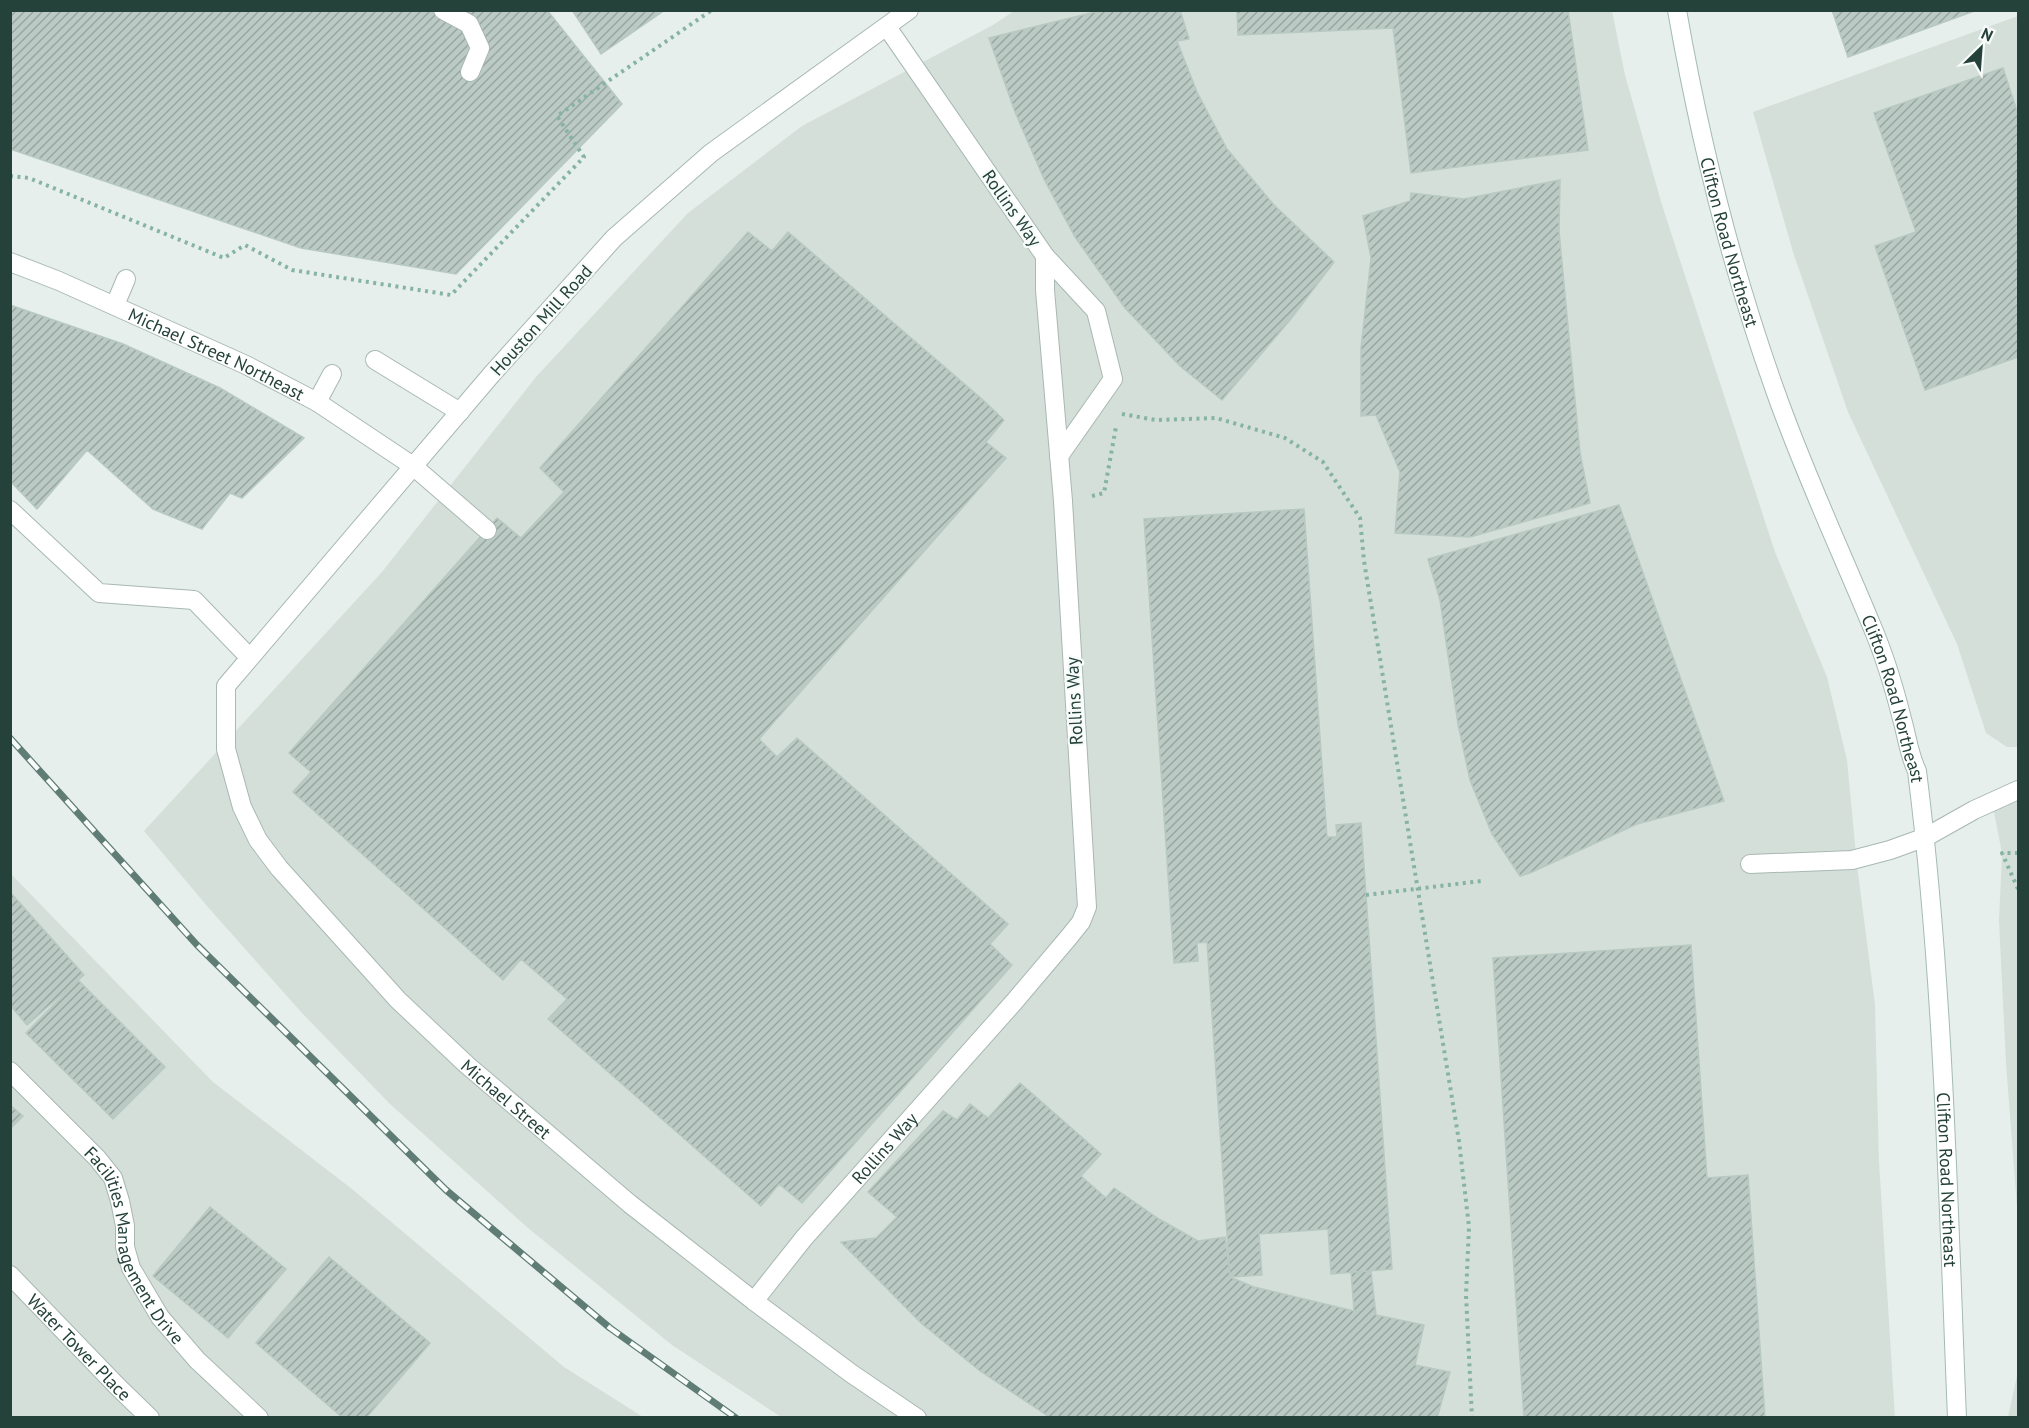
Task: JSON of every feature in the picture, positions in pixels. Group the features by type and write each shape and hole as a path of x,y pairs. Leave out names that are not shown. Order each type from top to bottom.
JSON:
{"street":[{"path":"443,10 469,24 480,48 470,72"},
{"name":"Houston Mill Road","path":"226,686 413,466 614,238 711,153 909,10"},
{"name":"Clifton Road Northeast","path":"1677,10 1689,80 1705,151 1745,302 1776,394 1845,567 1872,626 1917,771 1926,837 1938,997 1957,1418"},
{"name":"Rollins Way","path":"754,1301 804,1238 1021,994 1075,930 1087,907 1063,501 1045,290 1045,256 887,27"},
{"path":"1045,256 1096,310 1113,379 1059,456"},
{"name":"Michael Street Northeast","path":"10,262 115,305 246,365 317,402 413,466 487,530"},
{"path":"115,305 126,279"},
{"path":"375,360 460,412"},
{"path":"317,402 332,374"},
{"path":"10,510 99,593 194,600 249,657"},
{"name":"Michael Street","path":"226,686 226,749 242,807 258,840 279,868 398,1000 467,1065 630,1204 754,1301 852,1374 917,1418"},
{"path":"1750,864 1852,860 1890,850 1926,837 1974,810 2019,790"},
{"name":"Facilities Management Drive","path":"10,1071 97,1158 112,1179 120,1202 125,1226 125,1247 131,1268 160,1317 197,1360 259,1418"},
{"name":"Water Tower Place","path":"10,1275 117,1387 150,1418"}],"path":[{"path":"10,176 29,178 224,258 245,245 292,270 451,295 584,157 557,116 712,10"},
{"path":"1119,414 1156,420 1216,418 1285,438 1323,462 1360,518 1364,561 1459,1141 1469,1227 1466,1295 1472,1418"},
{"path":"1063,501 1104,493 1116,425"},
{"path":"2019,853 2002,853 2019,890"},
{"path":"1366,895 1481,881"}],"shaded area":[{"path":"1014,11 1612,11 1625,75 1662,205 1775,552 1827,677 1847,760 1857,865 1875,1005 1879,1162 1895,1417 781,1417 672,1345 528,1228 390,1104 302,1013 144,831 382,572 536,377 688,213 802,126 993,25"},
{"path":"2018,16 2018,747 2007,747 1986,733 1957,644 1848,412 1793,252 1753,112"},
{"path":"2018,790 2018,1221 2006,1063 1999,921 2002,853 1992,802"},
{"path":"10,873 213,1082 352,1189 564,1367 643,1417 11,1417"},
{"path":"2018,1371 2018,1417 2008,1417"}],"building":[{"path":"10,10 547,10 622,104 456,274 301,248 10,149"},
{"path":"572,10 665,10 601,54"},
{"path":"1103,10 1180,10 1189,39 1177,41 1197,92 1227,149 1274,205 1334,262 1290,320 1222,400 1180,366 1125,308 1075,237 1044,179 1015,112 989,38"},
{"path":"1237,10 1568,10 1588,150 1411,173 1393,28 1238,35"},
{"path":"1832,10 1977,10 1848,57"},
{"path":"2003,68 2018,114 2018,357 1925,390 1875,246 1916,232 1874,113"},
{"path":"1560,180 1559,231 1580,453 1590,503 1470,537 1395,533 1400,472 1376,415 1361,416 1361,348 1371,258 1363,216 1410,201 1411,193 1464,199"},
{"path":"748,232 772,251 788,232 983,400 1004,420 986,442 1006,458 759,739 777,757 797,738 1008,924 990,944 1012,965 802,1203 779,1184 761,1206 548,1019 567,999 521,959 503,980 293,792 311,772 289,753 497,518 521,538 564,492 540,468"},
{"path":"10,305 123,344 220,388 304,438 242,498 230,493 202,529 153,509 87,450 37,509 10,481"},
{"path":"1619,505 1724,801 1637,824 1520,876 1492,834 1470,780 1458,724 1440,600 1428,559"},
{"path":"1304,509 1327,837 1337,837 1336,825 1361,823 1392,1269 1331,1274 1328,1229 1259,1234 1262,1275 1230,1277 1207,942 1197,943 1198,961 1174,963 1144,519"},
{"path":"10,892 84,975 27,1025 10,1005"},
{"path":"1691,945 1707,1178 1748,1175 1765,1418 1524,1418 1493,958"},
{"path":"78,980 165,1067 113,1119 26,1033"},
{"path":"1020,1083 1101,1154 1081,1176 1106,1198 1114,1188 1159,1219 1198,1241 1225,1237 1230,1277 1254,1287 1354,1311 1351,1272 1371,1271 1376,1315 1424,1325 1415,1365 1450,1372 1437,1418 1051,1418 980,1371 921,1323 841,1242 876,1238 897,1217 868,1192 943,1111 957,1120 970,1104 988,1118"},
{"path":"10,1105 23,1116 10,1129"},
{"path":"210,1207 286,1269 228,1338 153,1276"},
{"path":"329,1257 430,1343 366,1418 343,1418 256,1343"}],"railway":[{"path":"10,738 197,945 446,1190 610,1328 736,1418"}]}
